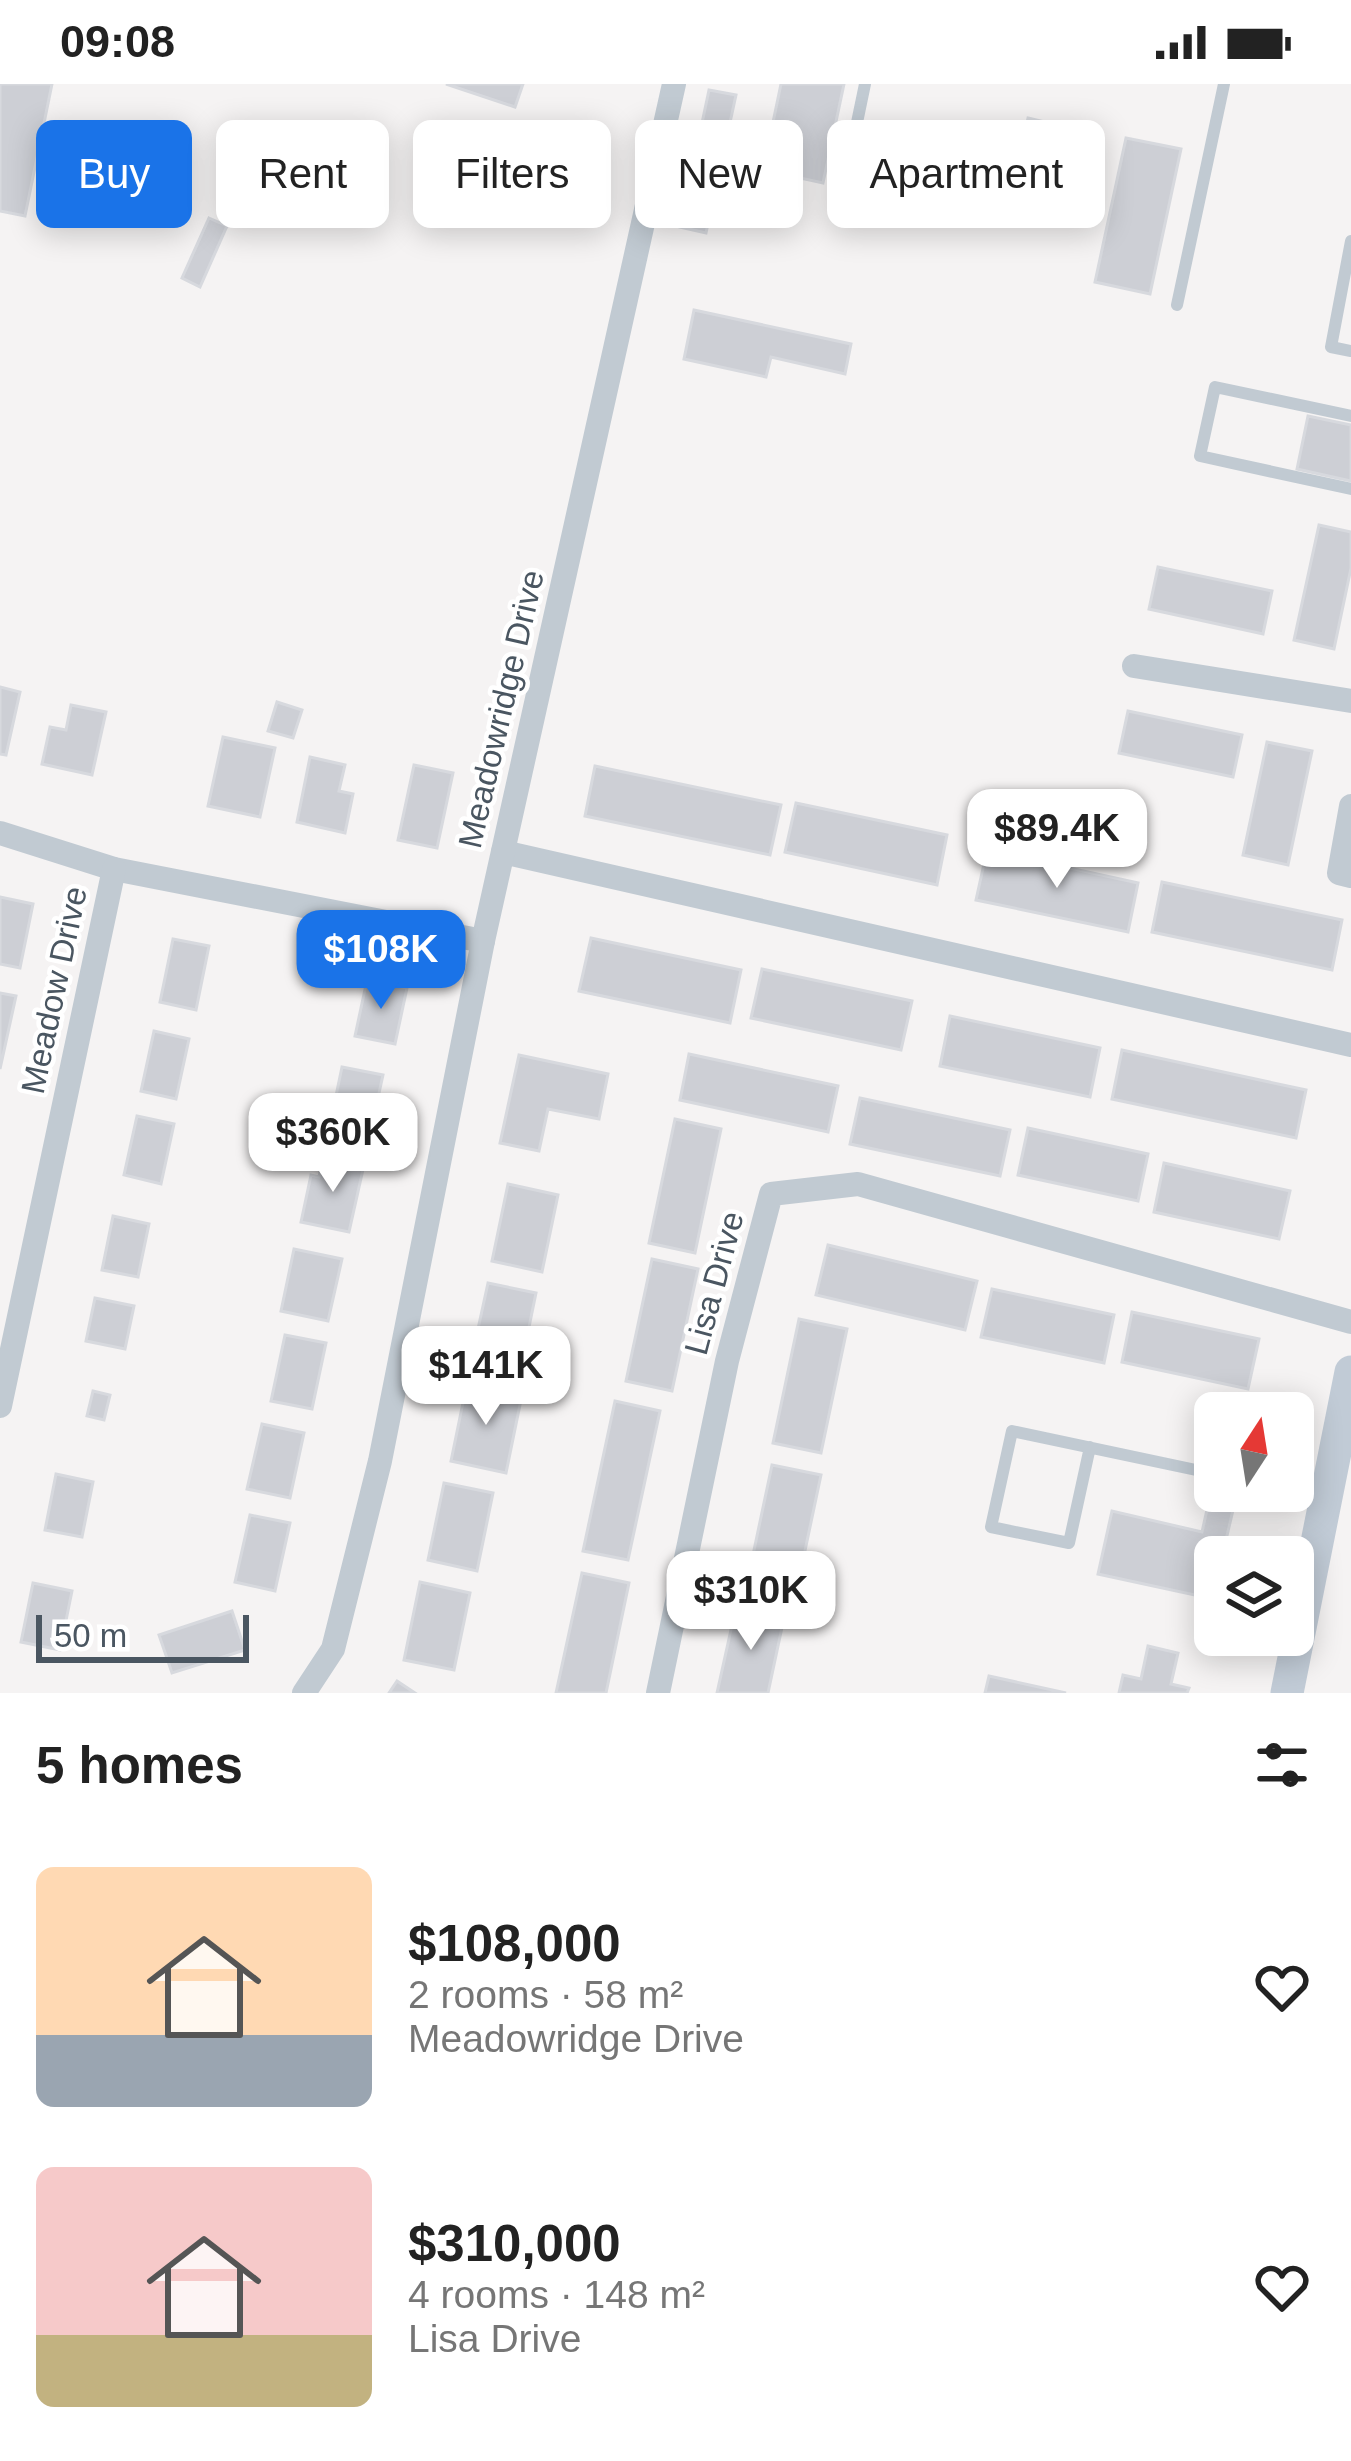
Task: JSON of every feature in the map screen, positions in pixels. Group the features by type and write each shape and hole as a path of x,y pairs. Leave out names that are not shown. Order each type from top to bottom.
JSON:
{"street":[{"name":"Meadowridge Drive","path":"304,1693 333,1649 380,1461 502,852 674,84"},
{"path":"1135,665 1351,701"},
{"path":"1351,806 1339,873 1351,876"},
{"path":"0,833 113,868 483,941"},
{"path":"502,852 1351,1045"},
{"name":"Meadow Drive","path":"0,1406 113,868"},
{"name":"Lisa Drive","path":"658,1693 727,1361 771,1194 858,1184 1351,1322"},
{"path":"1314,1482 1351,1372"},
{"path":"1287,1693 1308,1512"}],"lane":[{"path":"858,120 865,84"},
{"path":"1177,304 1224,84"},
{"path":"1351,241 1331,347 1351,351"},
{"path":"1351,416 1215,387 1200,456 1351,489"},
{"path":"1090,1448 1069,1543 991,1527 1012,1431 1194,1470"}],"building":[{"path":"0,84 52,84 45,120 36,120 36,162 25,216 0,211"},
{"path":"446,84 523,84 515,107"},
{"path":"781,84 844,84 836,120 827,120 823,183 803,179 803,120 773,120"},
{"path":"709,90 736,95 731,120 703,120"},
{"path":"1126,138 1181,149 1150,294 1095,282"},
{"path":"209,218 216,221 216,228 226,228 200,287 182,278"},
{"path":"694,310 851,344 845,374 771,357 766,377 684,359"},
{"path":"1308,416 1351,425 1351,481 1297,469"},
{"path":"1319,525 1351,532 1351,568 1334,649 1294,640"},
{"path":"1158,567 1272,591 1263,634 1149,609"},
{"path":"0,687 20,692 6,755 0,754"},
{"path":"277,702 302,710 293,738 268,731"},
{"path":"71,705 106,712 92,775 42,764 50,727 66,730"},
{"path":"1128,711 1242,735 1233,777 1119,753"},
{"path":"223,737 275,748 260,817 208,806"},
{"path":"1267,742 1312,751 1288,865 1243,855"},
{"path":"310,757 345,765 339,791 353,794 345,833 297,822"},
{"path":"414,765 453,773 437,848 398,840"},
{"path":"595,766 781,805 770,855 585,816"},
{"path":"796,803 947,835 937,885 785,852"},
{"path":"987,850 1138,883 1128,932 976,900"},
{"path":"1162,882 1342,920 1332,970 1152,932"},
{"path":"0,897 33,904 20,968 0,964"},
{"path":"591,938 741,970 730,1023 579,991"},
{"path":"173,939 209,946 196,1010 160,1002"},
{"path":"762,969 912,1001 901,1050 751,1018"},
{"path":"367,980 407,988 395,1044 355,1036"},
{"path":"0,993 16,996 0,1069"},
{"path":"950,1016 1100,1048 1090,1097 940,1066"},
{"path":"154,1031 189,1039 176,1099 141,1091"},
{"path":"1122,1050 1306,1090 1296,1138 1112,1099"},
{"path":"689,1054 838,1086 828,1132 680,1100"},
{"path":"519,1055 608,1074 599,1119 548,1109 539,1151 500,1143"},
{"path":"342,1067 383,1075 368,1143 328,1134"},
{"path":"860,1098 1010,1130 1000,1176 850,1144"},
{"path":"137,1116 174,1124 161,1184 124,1175"},
{"path":"675,1119 721,1129 695,1253 649,1243"},
{"path":"1028,1128 1148,1154 1138,1201 1018,1175"},
{"path":"323,1156 364,1165 349,1232 301,1222 311,1175 319,1177"},
{"path":"1164,1163 1290,1191 1279,1239 1154,1212"},
{"path":"508,1184 558,1195 542,1272 492,1261"},
{"path":"113,1216 149,1224 138,1277 102,1270"},
{"path":"828,1245 977,1281 965,1330 816,1295"},
{"path":"294,1249 342,1259 328,1321 281,1311"},
{"path":"652,1259 698,1269 672,1391 626,1381"},
{"path":"488,1283 536,1293 520,1371 471,1361"},
{"path":"992,1289 1114,1315 1104,1363 981,1337"},
{"path":"95,1298 134,1306 125,1349 86,1341"},
{"path":"1132,1312 1259,1339 1248,1389 1122,1362"},
{"path":"799,1319 847,1329 821,1453 773,1443"},
{"path":"285,1335 326,1343 312,1409 271,1401"},
{"path":"467,1383 522,1395 506,1473 451,1461"},
{"path":"93,1391 110,1395 104,1420 87,1416"},
{"path":"615,1401 660,1411 628,1560 583,1551"},
{"path":"262,1424 304,1433 290,1498 247,1489"},
{"path":"772,1465 821,1475 795,1598 746,1588"},
{"path":"56,1474 93,1482 82,1537 45,1530"},
{"path":"444,1483 493,1493 477,1571 428,1560"},
{"path":"1112,1511 1202,1532 1206,1512 1233,1512 1227,1536 1194,1536 1194,1595 1098,1574"},
{"path":"250,1515 290,1523 275,1591 235,1582"},
{"path":"582,1573 629,1583 606,1693 556,1693"},
{"path":"420,1582 470,1593 454,1670 404,1660"},
{"path":"33,1583 72,1591 60,1650 21,1642"},
{"path":"736,1607 784,1618 768,1693 717,1693"},
{"path":"232,1611 245,1650 172,1673 159,1635"},
{"path":"1148,1646 1178,1653 1171,1684 1189,1688 1187,1693 1119,1693 1123,1675 1141,1679"},
{"path":"989,1676 1066,1693 985,1693"},
{"path":"397,1681 415,1693 389,1693"}]}
